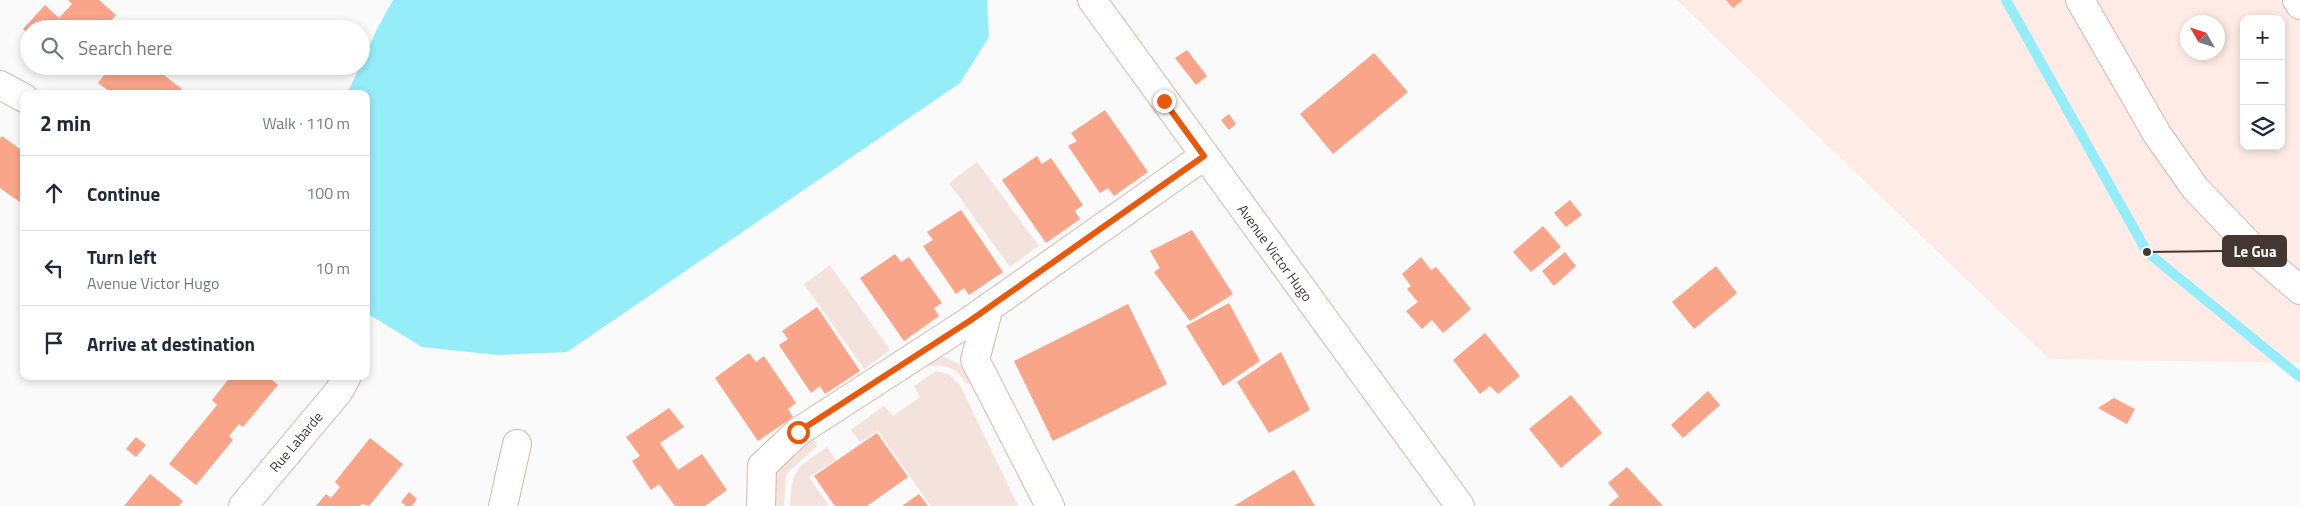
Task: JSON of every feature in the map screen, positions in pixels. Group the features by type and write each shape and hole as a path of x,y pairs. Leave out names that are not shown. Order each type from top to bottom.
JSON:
{"main road":[{"name":"Avenue Victor Hugo","path":"1092,0 1460,506"},
{"path":"2080,0 2157,134 2195,188 2257,253 2300,290"},
{"path":"2297,0 2300,4"},
{"path":"0,85 20,96"},
{"path":"761,506 762,466 798,432 989,307 1204,156"},
{"path":"974,360 989,307"},
{"path":"933,344 974,360 1050,506"},
{"name":"Rue Labarde","path":"243,506 339,390 345,380"},
{"path":"503,506 517,444"}],"shaded area":[{"path":"1677,0 2300,0 2300,363 2049,359"},
{"path":"977,162 1039,246 1010,267 949,183"},
{"path":"830,265 890,350 864,369 804,284"},
{"path":"939,355 964,366 976,380 967,384 954,370 943,366 924,367 919,361"},
{"path":"936,371 948,374 960,385 1018,506 931,506 878,431 860,442 851,430 884,406 893,416 920,397 914,386"},
{"path":"812,436 817,446 786,474 784,506 775,506 775,481 780,464 785,457"},
{"path":"827,447 836,460 809,477 829,506 790,506 794,476 802,465"}],"water":[{"path":"393,0 987,0 989,37 960,83 567,352 498,355 422,347 370,315 370,90 349,90 356,75 370,75 370,44"}],"building":[{"path":"68,0 99,0 116,15 112,20 31,20 45,5 59,18 72,4"},
{"path":"1726,0 1743,0 1733,8"},
{"path":"1187,50 1207,76 1196,85 1175,58"},
{"path":"1374,53 1408,92 1333,154 1300,114"},
{"path":"104,75 164,75 182,89 108,90 98,83"},
{"path":"1105,110 1148,172 1114,196 1108,188 1100,193 1068,146 1077,141 1071,133"},
{"path":"1229,114 1236,124 1229,130 1221,120"},
{"path":"2,136 20,149 20,202 0,188 0,139"},
{"path":"1037,156 1042,164 1051,158 1083,205 1075,211 1080,219 1046,243 1002,180"},
{"path":"1570,200 1582,215 1566,227 1554,213"},
{"path":"961,210 1003,272 969,295 964,288 956,294 923,246 933,240 927,232"},
{"path":"1543,226 1561,247 1531,272 1513,252"},
{"path":"1192,230 1233,294 1190,321 1154,272 1160,268 1150,251"},
{"path":"1565,252 1576,266 1554,286 1542,271"},
{"path":"895,254 901,262 909,257 942,303 934,308 939,316 904,341 860,278"},
{"path":"1421,257 1431,270 1436,267 1471,309 1443,333 1432,320 1422,329 1406,311 1418,302 1407,289 1411,286 1402,274"},
{"path":"1716,266 1737,293 1694,329 1672,302"},
{"path":"1229,303 1260,361 1223,386 1186,326"},
{"path":"1128,304 1167,384 1053,441 1014,361"},
{"path":"817,307 860,371 825,394 820,386 811,393 779,345 788,339 782,331"},
{"path":"1485,333 1520,376 1498,394 1490,386 1480,394 1453,360"},
{"path":"1281,352 1310,410 1269,433 1237,382"},
{"path":"749,353 756,362 764,356 796,403 788,409 793,417 758,441 715,378"},
{"path":"228,380 272,380 278,385 243,427 239,424 229,436 233,440 196,485 169,464 217,405 212,400"},
{"path":"1708,391 1720,405 1683,438 1671,425"},
{"path":"1571,395 1602,433 1561,468 1529,429"},
{"path":"2114,398 2135,409 2127,424 2098,408"},
{"path":"669,408 684,427 660,443 678,470 702,454 727,490 705,506 675,506 659,484 651,490 632,461 640,456 626,437"},
{"path":"877,433 908,477 867,506 835,506 814,476"},
{"path":"136,437 146,445 136,457 126,449"},
{"path":"370,438 403,464 369,506 362,504 360,506 316,506 326,494 331,498 340,487 335,482"},
{"path":"1627,467 1663,506 1608,506 1619,496 1608,483"},
{"path":"1294,470 1315,506 1234,506 1280,478"},
{"path":"150,474 183,501 179,506 124,506"},
{"path":"409,492 417,499 412,506 406,506 401,502"},
{"path":"919,494 928,506 902,506"}],"waterway":[{"path":"2006,0 2147,252 2300,377"}],"place":[{"name":"Le Gua","path":"2147,252"}],"route":[{"path":"798,432 971,320 1204,156 1164,101"}]}
